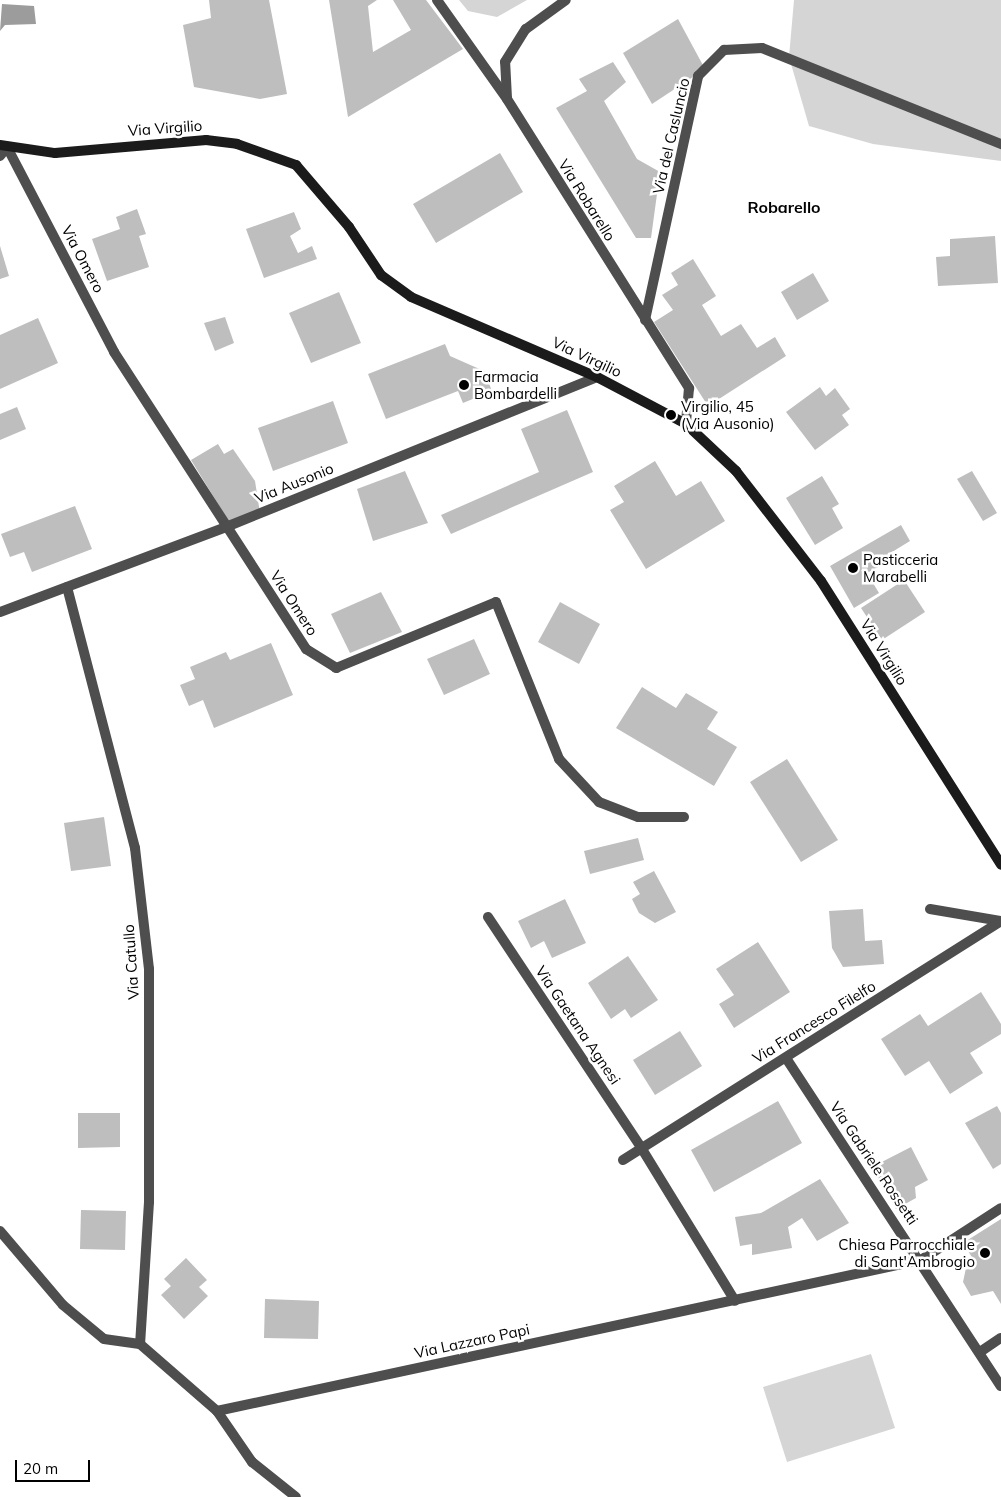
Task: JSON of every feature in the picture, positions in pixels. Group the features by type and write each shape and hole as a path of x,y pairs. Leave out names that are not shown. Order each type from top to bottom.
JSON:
{"main road":[{"name":"Via Virgilio","path":"3,146 54,152 206,140 237,144 296,165 349,227 381,275 411,297 597,377 686,424 736,471 810,565 1001,865"}],"street":[{"name":"Via Robarello","path":"436,0 507,99 689,388 686,424"},
{"path":"507,99 505,62 526,29 566,0"},
{"name":"Via del Casluncio","path":"645,320 698,76 724,50 762,48 1001,144"},
{"path":"0,156 3,146"},
{"name":"Via Omero","path":"3,146 114,352 306,649 336,668 496,602 558,759 599,802 638,817 684,817"},
{"name":"Via Ausonio","path":"0,612 226,527 597,377"},
{"name":"Via Catullo","path":"67,587 135,848 149,969 149,1202 140,1344"},
{"name":"Via Francesco Filelfo","path":"642,1149 1001,921 930,909"},
{"name":"Via Gaetana Agnesi","path":"488,917 642,1149 735,1301"},
{"name":"Via Gabriele Rossetti","path":"786,1058 921,1260 1001,1386"},
{"path":"623,1160 642,1149"},
{"name":"Via Lazzaro Papi","path":"217,1411 921,1260 1001,1208"},
{"path":"0,1231 63,1305 104,1339 140,1344 217,1411 252,1462 296,1497"},
{"path":"980,1352 1001,1338"}],"shaded area":[{"path":"459,0 527,0 497,17 468,11"},
{"path":"794,0 1001,0 1001,161 873,144 809,126 789,57"},
{"path":"2,4 34,6 36,24 5,25 0,31"},
{"path":"871,1354 895,1428 787,1462 763,1387"}],"building":[{"path":"209,0 269,0 287,94 260,99 194,87 183,25 211,18"},
{"path":"329,0 377,0 368,6 373,52 411,30 393,0 426,0 463,49 348,117"},
{"path":"678,19 705,69 652,104 623,53"},
{"path":"613,62 626,82 604,101 637,159 660,172 651,238 636,238 556,108 587,91 579,79"},
{"path":"500,153 523,192 436,243 413,204"},
{"path":"137,209 146,234 139,236 149,267 107,281 92,239 120,229 116,217"},
{"path":"294,212 301,229 290,236 298,253 312,246 317,259 264,278 246,229"},
{"path":"995,236 998,283 938,286 936,257 950,256 950,239"},
{"path":"0,246 9,276 0,279"},
{"path":"693,259 716,296 702,305 721,336 741,324 757,348 775,337 786,356 708,406 654,322 673,310 662,295 678,285 671,273"},
{"path":"813,273 829,301 797,320 781,292"},
{"path":"339,292 361,343 311,363 289,313"},
{"path":"225,317 234,343 215,351 204,323"},
{"path":"38,318 58,363 0,389 0,335"},
{"path":"445,344 450,356 484,371 492,391 463,403 458,391 386,419 368,374"},
{"path":"820,387 826,396 835,388 850,409 842,415 849,425 815,450 786,412"},
{"path":"333,401 348,443 273,471 258,428"},
{"path":"17,407 26,429 0,440 0,414"},
{"path":"567,410 593,472 451,534 441,515 539,472 521,429"},
{"path":"218,444 224,454 233,449 255,481 260,513 231,525 191,460"},
{"path":"655,461 676,496 701,481 725,521 646,569 610,510 624,502 614,486"},
{"path":"405,471 428,523 373,541 357,489"},
{"path":"972,471 997,513 983,521 957,479"},
{"path":"822,476 839,504 832,508 843,528 815,545 786,498"},
{"path":"75,506 92,549 32,572 24,552 10,557 1,534"},
{"path":"901,525 910,541 879,560 882,565 867,573 879,593 854,608 830,566"},
{"path":"904,580 925,612 882,640 861,608"},
{"path":"381,592 402,632 350,653 331,614"},
{"path":"560,602 600,624 579,664 538,642"},
{"path":"474,639 490,674 444,695 427,659"},
{"path":"271,643 293,695 214,728 203,700 189,706 180,685 195,679 190,667 226,652 230,660"},
{"path":"642,687 676,708 686,693 718,712 707,729 737,747 714,786 616,728"},
{"path":"787,759 838,840 801,862 750,782"},
{"path":"104,817 111,866 71,871 64,823"},
{"path":"638,838 644,860 590,874 584,851"},
{"path":"654,871 676,912 655,923 639,913 632,899 640,894 633,882"},
{"path":"565,899 586,943 552,958 544,941 531,948 518,921"},
{"path":"863,909 865,941 882,940 884,964 843,967 832,948 829,911"},
{"path":"758,942 790,992 734,1028 719,1004 734,995 716,969"},
{"path":"628,956 658,1000 631,1018 625,1009 611,1019 588,983"},
{"path":"981,992 1001,1024 1001,1034 970,1053 983,1073 950,1094 929,1061 905,1076 881,1039 920,1014 928,1026"},
{"path":"680,1031 702,1066 655,1095 633,1060"},
{"path":"778,1101 802,1143 714,1192 691,1150"},
{"path":"997,1106 1001,1113 1001,1164 993,1169 965,1123"},
{"path":"78,1113 120,1113 120,1147 78,1148"},
{"path":"911,1147 928,1180 915,1187 916,1198 896,1209 872,1167"},
{"path":"820,1179 849,1223 817,1241 802,1218 788,1227 792,1248 752,1255 752,1244 740,1246 735,1217 761,1213"},
{"path":"81,1210 126,1211 125,1250 80,1249"},
{"name":"Chiesa Parrocchiale di Sant'Ambrogio","path":"1001,1219 1001,1304 993,1291 971,1296 963,1282 966,1268 975,1262 963,1243"},
{"path":"186,1258 207,1280 199,1287 208,1296 184,1319 161,1295 171,1286 164,1279"},
{"path":"265,1299 319,1301 318,1339 264,1338"}],"place":[{"name":"Farmacia Bombardelli","path":"464,385"},
{"name":"Virgilio, 45 (Via Ausonio)","path":"671,415"},
{"name":"Pasticceria Marabelli","path":"853,568"},
{"name":"Chiesa Parrocchiale di Sant'Ambrogio","path":"985,1253"}],"district":[{"name":"Robarello","path":"784,207"}]}
